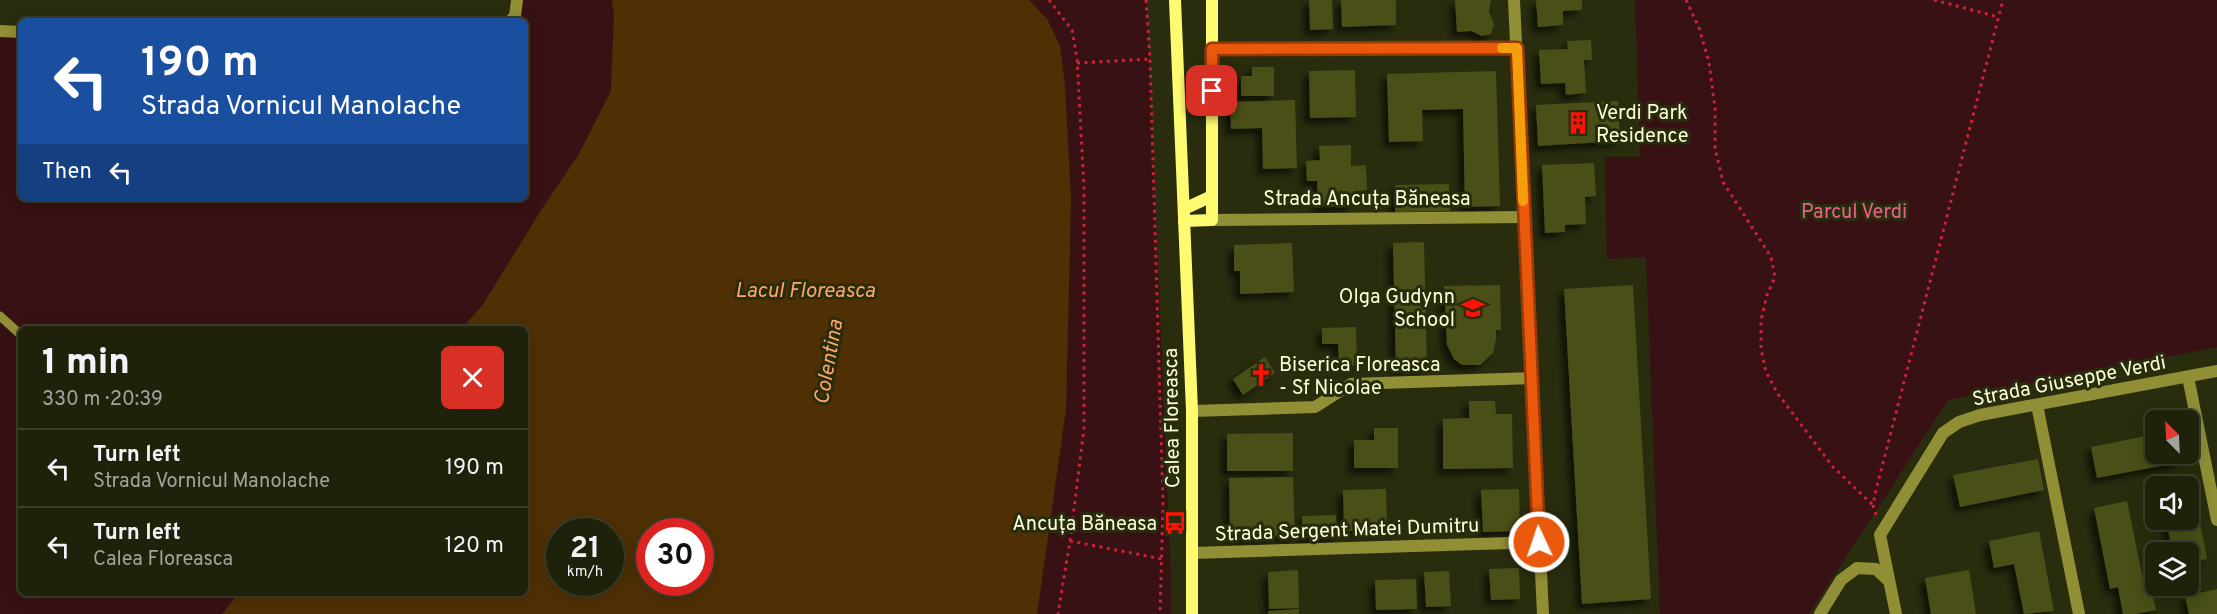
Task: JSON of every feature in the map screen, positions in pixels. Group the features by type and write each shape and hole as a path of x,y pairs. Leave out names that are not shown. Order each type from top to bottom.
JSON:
{"main road":[{"name":"Calea Floreasca","path":"1174,0 1192,411 1192,614"},
{"path":"1184,215 1212,220 1212,0"},
{"path":"1184,215 1212,196"}],"street":[{"path":"513,18 517,0"},
{"path":"1515,0 1523,217 1543,614"},
{"path":"0,31 18,32"},
{"path":"1212,49 1517,48"},
{"name":"Strada Ancuța Băneasa","path":"1212,220 1523,217"},
{"name":"Strada Giuseppe Verdi","path":"1889,581 1880,535 1943,433 1951,426 1980,416 2217,371"},
{"path":"2188,377 2217,520"},
{"path":"1192,411 1315,407 1351,384 1531,378"},
{"path":"2037,405 2079,614"},
{"name":"Strada Sergent Matei Dumitru","path":"1192,553 1539,542"},
{"path":"1820,614 1841,580 1857,568 1876,569 1889,581 1896,614"}],"lane":[{"path":"0,316 18,332"}],"path":[{"path":"1049,0 1072,30 1077,63 1084,188 1084,428 1058,614"},
{"path":"1146,0 1150,58 1163,502 1160,614"},
{"path":"1686,0 1699,28 1708,62 1715,108 1715,148 1723,182 1765,247 1774,268 1775,277 1767,295 1761,320 1761,349 1766,372 1778,394 1833,467 1873,505 2003,0"},
{"path":"1934,0 1999,16"},
{"path":"1077,63 1150,58"},
{"path":"1070,541 1162,559"}],"green space":[{"path":"509,0 612,0 614,14 611,91 579,154 482,306 464,326 18,326 18,596 237,596 222,614 0,614 0,32 18,35 18,201 528,201 528,18 506,18 510,10"},
{"path":"1029,0 1147,0 1171,614 1037,614 1066,409 1071,199 1065,87 1060,46 1047,19"},
{"name":"Parcul Verdi","path":"1635,0 2217,0 2217,347 1948,400 1809,614 1660,614 1646,257 1607,259 1605,157 1640,157"}],"water":[{"name":"Lacul Floreasca","path":"612,0 1029,0 1047,19 1060,46 1065,87 1071,199 1066,409 1037,614 222,614 237,596 528,596 528,326 464,326 482,306 579,154 611,91 614,14"}],"building":[{"path":"1309,0 1332,0 1333,29 1310,30"},
{"path":"1341,0 1396,0 1396,25 1342,27"},
{"path":"1455,0 1491,0 1489,12 1494,24 1491,34 1482,36 1471,31 1457,32"},
{"path":"1536,0 1582,0 1582,10 1563,11 1563,25 1538,27"},
{"path":"1591,40 1592,60 1584,60 1586,93 1566,95 1565,83 1541,84 1539,50 1568,49 1567,41"},
{"path":"1252,67 1274,67 1274,96 1241,96 1241,76 1252,76"},
{"path":"1355,70 1356,117 1310,118 1309,71"},
{"path":"1496,71 1500,206 1465,207 1463,109 1422,110 1423,141 1389,142 1387,74"},
{"path":"1295,100 1297,168 1263,169 1262,128 1231,129 1230,102"},
{"name":"Verdi Park Residence","path":"1618,101 1620,141 1538,146 1536,105"},
{"path":"1351,145 1351,166 1366,165 1367,190 1359,191 1359,199 1352,199 1352,206 1318,207 1317,181 1307,181 1306,161 1320,160 1319,146"},
{"path":"1594,163 1596,196 1585,197 1586,224 1565,225 1565,232 1545,233 1542,165"},
{"path":"1449,184 1450,211 1395,212 1395,185"},
{"path":"1424,242 1427,368 1396,369 1393,243"},
{"path":"1292,243 1294,292 1240,294 1240,271 1234,271 1234,245"},
{"name":"Olga Gudynn School","path":"1500,285 1501,330 1496,330 1493,353 1480,365 1462,365 1454,359 1447,345 1444,286"},
{"path":"1633,285 1651,599 1582,604 1564,289"},
{"path":"1356,327 1357,366 1339,366 1338,344 1322,344 1322,328"},
{"path":"1265,357 1275,373 1243,395 1233,379"},
{"path":"1469,401 1495,401 1496,414 1512,414 1513,468 1443,469 1443,419 1469,418"},
{"path":"1374,428 1398,428 1398,468 1354,468 1354,440 1374,440"},
{"path":"1293,433 1293,471 1227,471 1227,434"},
{"path":"2145,436 2145,464 2170,464 2097,478 2091,447"},
{"path":"2038,459 2044,490 1960,507 1953,475"},
{"path":"1293,477 1295,536 1230,538 1229,478"},
{"path":"1386,489 1387,530 1344,531 1343,490"},
{"path":"1519,489 1520,531 1483,532 1481,490"},
{"path":"2127,501 2143,580 2145,580 2145,596 2153,596 2156,610 2123,614 2118,587 2110,589 2094,508"},
{"path":"1336,515 1337,537 1303,538 1302,516"},
{"path":"2199,518 2207,559 2199,560 2199,542 2170,542 2168,530 2199,530"},
{"path":"2039,531 2054,611 2024,614 2014,564 1994,568 1989,541"},
{"path":"1519,568 1520,599 1491,600 1489,569"},
{"path":"1298,570 1299,608 1269,609 1268,572"},
{"path":"1969,570 1976,614 1931,614 1925,578"},
{"path":"1449,571 1451,606 1426,607 1424,572"},
{"path":"1416,579 1417,609 1376,610 1375,580"},
{"path":"2217,589 2217,614 2189,614 2185,596 2199,596 2199,593"},
{"path":"1299,609 1299,614 1268,614 1268,611"}],"slow traffic":[{"path":"1502,48 1517,48 1523,201"}],"place":[{"name":"Verdi Park Residence","path":"1578,123"},
{"name":"Olga Gudynn School","path":"1473,308"},
{"name":"Biserica Floreasca - Sf Nicolae","path":"1261,375"},
{"name":"Ancuța Băneasa","path":"1175,523"}],"route":[{"path":"1212,91 1212,49 1517,48 1539,542"}],"water label":[{"name":"Colentina","path":"828,362"}]}
